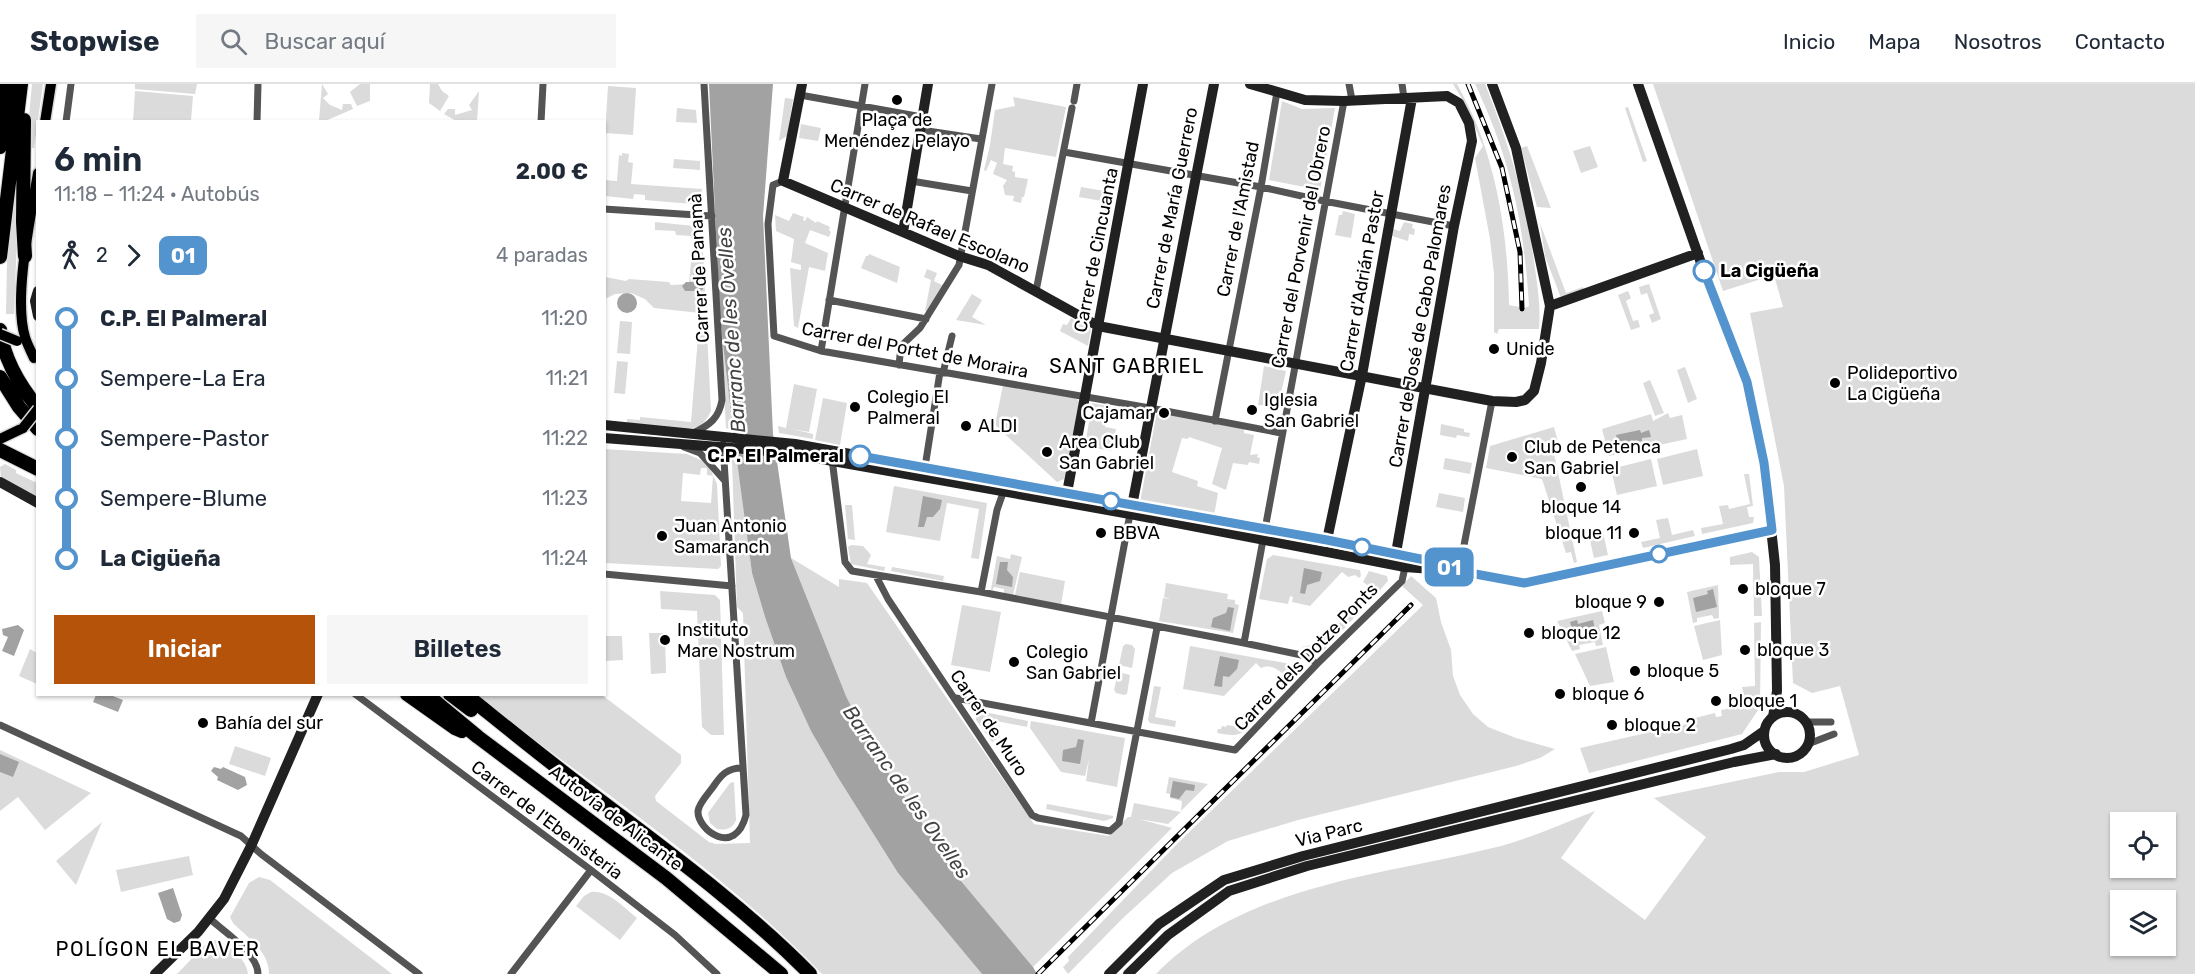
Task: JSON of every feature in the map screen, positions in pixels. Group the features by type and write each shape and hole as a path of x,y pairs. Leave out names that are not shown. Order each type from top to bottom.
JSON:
{"highway":[{"path":"0,147 7,84"},
{"path":"0,257 21,84"},
{"path":"26,256 23,222 23,154 27,84"},
{"path":"0,332 14,375 36,406"},
{"path":"0,377 19,407 36,427"},
{"path":"0,450 36,468"},
{"path":"410,696 455,728 478,737"},
{"name":"Autovía de Alicante","path":"428,696 478,737 666,878 780,974"},
{"path":"453,696 525,750 581,786"},
{"path":"468,696 581,786"},
{"name":"Autovía de Alicante","path":"581,786 680,860 737,907 810,974"}],"main road":[{"path":"45,120 51,84"},
{"path":"36,187 22,300 25,336 36,361"},
{"path":"0,332 27,349 36,361"},
{"path":"0,439 23,428 36,412"}],"street":[{"path":"66,120 71,84"},
{"path":"256,120 258,84"},
{"path":"541,120 543,84"},
{"name":"Carrer de Panamà","path":"691,434 710,425 720,410 722,400 704,84"},
{"path":"821,351 865,84"},
{"path":"903,232 928,84"},
{"path":"899,365 902,346 920,328 959,265 992,84"},
{"path":"1036,291 1077,84"},
{"name":"Carrer de Cincuanta","path":"1067,493 1143,84"},
{"name":"Carrer de María Guerrero","path":"1150,408 1214,84"},
{"path":"1250,84 1284,90 1305,100 1348,101 1448,96 1445,84"},
{"path":"1348,101 1349,84"},
{"path":"1402,84 1408,98"},
{"path":"1492,84 1516,148 1550,306 1698,253"},
{"path":"1638,84 1747,382 1764,463 1772,530 1777,604 1777,691 1773,717"},
{"path":"783,181 801,90 862,106 922,117"},
{"name":"Carrer de l'Amistad","path":"1215,422 1227,351 1261,187 1284,90"},
{"name":"Carrer de José de Cabo Palomares","path":"1396,553 1454,226 1472,141 1469,123 1459,103 1448,96"},
{"name":"Carrer d'Adrián Pastor","path":"1327,543 1362,375 1408,98"},
{"name":"Carrer del Porvenir del Obrero","path":"1244,643 1324,201 1348,101"},
{"path":"921,130 981,139"},
{"path":"1064,152 1261,187 1454,226"},
{"name":"Carrer de Rafael Escolano","path":"783,181 959,256 987,265 1098,326 1492,401 1525,400 1534,391 1550,306"},
{"name":"Carrer del Portet de Moraira","path":"783,181 773,185 768,224 774,336 821,351 1281,433"},
{"path":"911,181 972,191"},
{"path":"606,208 712,216"},
{"path":"828,300 926,319"},
{"path":"916,476 925,468 942,372 952,336"},
{"path":"1459,571 1492,401"},
{"path":"1091,723 1150,408"},
{"path":"606,425 691,434 723,443"},
{"path":"606,438 779,447 834,460 1003,492 1131,510 1263,535 1396,553 1445,564 1459,571"},
{"path":"673,443 700,453 726,482"},
{"path":"723,443 746,815 743,827 735,835 720,838 701,822 698,812 720,776 730,768 742,768"},
{"path":"779,447 795,444 1013,483 1067,493 1131,510"},
{"path":"795,444 803,450 830,456 834,460 845,562 852,571 981,592 1157,628 1244,643 1306,656 1317,664"},
{"path":"0,482 36,502"},
{"path":"981,592 997,510 1003,492 1013,483"},
{"path":"1263,535 1280,543 1406,567 1459,571 1524,583 1772,530"},
{"path":"1280,543 1284,540 1324,547 1327,543"},
{"path":"1396,553 1406,567"},
{"name":"Carrer dels Dotze Ponts","path":"1137,732 1235,750 1317,664 1402,581 1406,567"},
{"path":"606,574 732,586"},
{"name":"Carrer de Muro","path":"876,576 888,599 1032,815 1110,831 1114,829 1119,823 1137,732"},
{"path":"956,698 1137,732 1157,628"},
{"path":"1777,691 1794,713 1806,722 1832,722"},
{"path":"155,974 210,919 224,899 252,844 319,696"},
{"name":"Carrer de l'Ebenisteria","path":"358,696 591,870 675,935 717,974"},
{"path":"1794,713 1783,712 1773,717 1766,726 1764,731 1767,745 1776,754 1791,757 1798,755 1808,744 1834,734"},
{"path":"1806,722 1810,736 1808,744"},
{"path":"0,725 241,836 261,854 419,974"},
{"name":"Via Parc","path":"1109,974 1159,924 1224,880 1303,856 1731,750 1744,746 1764,731"},
{"name":"Via Parc","path":"1128,974 1168,935 1229,891 1307,867 1734,762 1776,754"},
{"path":"511,974 591,870"},
{"path":"210,919 248,952 258,966 258,974"}],"shaded area":[{"path":"32,84 43,84 38,120 36,120 34,148 31,151 29,151 28,128"},
{"path":"135,84 197,84 195,94 135,89"},
{"path":"322,84 328,94 323,98 330,105 342,110 343,104 351,104 353,109 327,120 319,120"},
{"path":"360,84 370,84 370,101 357,106 350,92"},
{"path":"430,84 438,84 449,96 440,111 429,103"},
{"path":"1453,84 1457,84 1474,118 1492,173 1505,238 1509,305 1525,308 1529,306 1527,276 1514,192 1498,139 1475,84 1485,84 1502,128 1521,193 1530,237 1538,295 1539,329 1499,329 1497,334 1494,332 1494,274 1475,158 1483,146 1464,102"},
{"path":"1653,84 2195,84 2195,974 1156,974 1191,944 1230,920 1273,902 1318,887 1501,846 1595,811 1561,858 1645,920 1706,837 1654,798 1779,772 1804,772 1859,755 1840,686 1812,693 1793,683 1784,486 1750,313 1783,307 1774,275 1723,291"},
{"path":"608,86 636,88 633,135 606,133"},
{"path":"135,91 193,96 191,120 133,120"},
{"path":"479,91 477,120 454,120 444,114 448,109 455,109 455,115 472,110 469,105"},
{"path":"1013,97 1066,107 1056,157 1005,148 1003,164 1013,166 1012,171 1015,172 1015,177 1028,179 1021,203 1013,201 1014,196 1005,195 1003,186 1007,180 993,174 997,163 991,160 986,171 984,170 995,110 1015,106"},
{"path":"785,98 793,99 787,136 779,141"},
{"path":"1282,101 1302,109 1335,108 1320,190 1269,180"},
{"path":"1628,107 1647,161 1643,162 1625,108"},
{"path":"677,108 696,110 697,123 676,122"},
{"path":"801,124 821,128 818,141 799,138"},
{"path":"1527,146 1551,208 1537,207 1521,148"},
{"path":"1590,146 1598,167 1581,173 1573,151"},
{"path":"622,153 629,154 628,162 633,163 631,184 702,189 701,200 693,204 645,200 645,195 634,194 633,199 606,196 606,180 617,181 619,155 622,156"},
{"path":"674,159 700,161 700,170 673,168"},
{"path":"1081,187 1104,191 1102,201 1079,197"},
{"path":"15,189 19,189 14,314 6,314 7,262"},
{"path":"1343,211 1355,214 1351,238 1335,235 1339,215 1342,215"},
{"path":"793,213 804,217 805,221 807,217 816,223 817,221 830,227 831,232 829,237 810,230 805,243 828,253 825,271 809,267 798,328 794,326 790,268 801,270 801,265 791,262 794,239 776,231 775,215 789,221"},
{"path":"655,222 694,226 704,235 704,241 692,240 691,236 676,235 675,231 655,230"},
{"path":"1404,222 1413,224 1412,228 1415,229 1414,235 1409,234 1408,241 1392,236 1393,229 1400,231"},
{"path":"1540,223 1566,293 1583,287 1584,290 1561,298 1545,256"},
{"path":"692,251 703,252 711,411 703,423 688,429 666,429 627,423 627,419 640,420 640,417 691,422 700,313 654,308 645,299 631,293 615,294 606,298 606,277 626,281 629,279 669,282 671,285 689,284"},
{"path":"869,254 900,267 897,283 861,268"},
{"path":"927,269 937,273 934,281 944,286 929,312 925,311 931,280 924,277"},
{"path":"1649,284 1661,319 1652,323 1649,315 1654,313 1647,293 1641,295 1639,287"},
{"path":"1628,291 1631,298 1626,301 1633,321 1638,320 1640,327 1631,330 1618,295"},
{"path":"972,294 982,300 972,317 986,325 956,320"},
{"path":"720,318 733,431 726,428"},
{"path":"1071,318 1091,329 1088,346 1060,331 1063,324 1067,325"},
{"path":"620,321 632,322 630,354 617,353"},
{"path":"617,361 628,362 625,394 614,393"},
{"path":"1264,366 1286,371 1276,406 1258,405"},
{"path":"1685,367 1697,399 1688,403 1677,370"},
{"path":"1650,380 1664,413 1655,416 1643,383"},
{"path":"794,384 817,389 809,432 792,429 813,434 813,439 779,433 778,426 786,428"},
{"name":"Area Club San Gabriel","path":"1003,385 1076,397 1079,402 1064,479 1057,482 995,425"},
{"path":"823,398 847,403 840,445 815,440"},
{"path":"1092,403 1108,406 1105,427 1116,429 1111,451 1085,446"},
{"path":"1157,412 1244,429 1244,433 1254,435 1250,455 1258,454 1259,464 1233,463 1226,490 1212,484 1222,448 1189,437 1188,439 1182,438 1172,472 1198,481 1197,486 1218,493 1214,516 1140,502"},
{"path":"1668,413 1670,418 1682,415 1687,439 1609,456 1602,429 1651,414 1653,421"},
{"path":"1441,424 1464,429 1464,432 1470,433 1469,437 1457,435 1456,438 1440,435"},
{"path":"1554,427 1558,442 1552,444 1577,562 1574,563 1571,552 1566,553 1542,479 1486,468 1490,446"},
{"name":"Juan Antonio Samaranch","path":"606,449 687,454 703,461 710,469 717,484 721,566 718,569 606,563","holes":["701,468 707,468 707,475 713,476 711,503 681,501 683,473 700,475"]},
{"path":"1697,449 1703,476 1663,485 1657,459"},
{"path":"737,457 752,573 786,677 811,731 898,873 982,974 822,974 741,898 698,863 477,696 603,696 681,755 681,763 655,796 656,801 709,842 716,844 750,843 743,613 737,607 732,460"},
{"path":"1445,458 1472,463 1470,474 1443,469"},
{"path":"1651,459 1657,486 1617,495 1611,469"},
{"path":"5,464 16,470 16,473 36,483 36,499 1,478 0,467"},
{"path":"1744,474 1749,474 1753,506 1747,507 1749,517 1754,517 1753,523 1702,534 1701,528 1723,524 1719,506 1728,505 1729,509 1750,504"},
{"path":"894,486 987,503 979,559 971,558 979,509 947,503 940,541 886,532"},
{"path":"1439,493 1465,498 1463,512 1436,507"},
{"path":"845,505 852,505 855,540 848,539"},
{"path":"1668,518 1672,535 1693,530 1695,536 1643,548 1641,542 1660,538 1656,520"},
{"path":"1603,532 1608,555 1594,558 1589,536"},
{"path":"863,546 871,555 867,564 885,567 884,571 851,564 848,547"},
{"path":"1752,552 1759,557 1762,616 1754,616 1753,564 1730,565 1730,557"},
{"path":"1011,554 1022,557 1013,595 1004,594 1004,589 994,587 992,591 997,556 1010,559"},
{"path":"1273,555 1360,570 1361,576 1359,578 1355,575 1348,577 1342,572 1310,606 1292,602 1293,597 1290,596 1288,604 1259,599 1267,559"},
{"path":"791,558 839,587 839,579 867,583 1034,824 1109,836 1128,817 1131,817 1134,803 1181,812 1168,824 1139,819 1172,828 1033,967 961,881 872,748 846,696"},
{"path":"892,567 944,576 943,581 891,571"},
{"path":"1369,571 1387,576 1388,581 1323,651 1301,647 1316,644 1319,637 1331,632 1370,590 1370,587 1363,582"},
{"path":"1020,572 1065,581 1061,605 1015,595"},
{"path":"1411,576 1436,598 1441,622 1451,650 1453,676 1460,695 1473,714 1488,727 1555,749 1540,758 1516,766 1298,820 1228,841 1172,873 1122,919 1068,974 1063,967 1069,961 1068,957 1176,845 1423,605 1402,586"},
{"path":"1166,583 1228,594 1227,599 1235,600 1235,604 1239,605 1233,633 1159,621 1163,598 1171,599 1164,597"},
{"path":"1718,585 1719,618 1714,619 1712,615 1697,618 1697,622 1693,623 1687,592"},
{"path":"660,591 715,595 720,600 724,735 711,735 702,727 697,611 661,609"},
{"path":"962,605 1001,612 990,672 951,665"},
{"path":"1602,611 1605,623 1599,625 1603,645 1596,646 1595,642 1579,645 1580,649 1572,651 1557,621"},
{"path":"1720,620 1722,655 1703,660 1694,626"},
{"path":"1761,622 1760,707 1742,734 1589,773 1580,748 1695,722 1695,718 1715,713 1716,717 1722,716 1721,710 1755,704 1755,701 1745,701 1742,687 1755,686 1754,623"},
{"path":"649,633 665,633 666,673 651,674"},
{"path":"606,636 622,636 623,660 606,661"},
{"path":"1132,645 1135,649 1132,668 1119,665 1123,646"},
{"path":"1190,646 1296,665 1286,676 1274,668 1261,668 1256,663 1224,696 1183,689"},
{"path":"1606,647 1614,682 1590,686 1575,654"},
{"path":"30,649 36,652 36,684 19,676"},
{"path":"1118,672 1130,675 1127,694 1124,695 1114,690"},
{"path":"1154,686 1161,687 1155,717 1176,721 1175,727 1150,723 1148,720"},
{"path":"980,711 1028,721 1027,727 996,721 992,724 1000,737 992,742 976,720 976,714"},
{"path":"1254,713 1258,716 1237,735 1217,733 1222,726 1240,727"},
{"path":"1031,721 1125,738 1117,787 1086,781 1089,759 1085,776 1061,772 1030,728"},
{"path":"235,746 271,758 265,776 229,764"},
{"path":"0,750 91,793 45,830 18,797 0,811"},
{"path":"1169,777 1208,784 1181,811 1182,801 1170,798 1170,794 1166,793"},
{"path":"734,782 736,820 729,828 717,829 710,823 708,813 730,783"},
{"path":"1047,804 1113,816 1113,818 1104,821 1046,809"},
{"path":"102,822 76,885 56,861"},
{"path":"189,856 193,875 121,892 116,870"},
{"path":"259,877 270,880 392,974 269,974 262,952 233,923 230,917 249,883"},
{"path":"591,892 610,897 637,918 620,940 576,906 584,896"},
{"path":"215,940 236,953 244,963 248,974 177,974 207,943"}],"water":[{"name":"Barranc de les Ovelles","path":"709,84 773,84 763,216 773,434 791,558 846,696 872,748 961,881 1037,974 982,974 898,873 811,731 786,677 752,573 733,431 720,318"},
{"path":"698,267 703,270 703,289 685,291 682,286 686,282 693,282 694,270"},
{"path":"627,293 634,296 637,303 634,310 627,313 620,310 617,303 620,296"},
{"path":"1640,430 1641,433 1649,430 1651,437 1619,446 1616,435"},
{"path":"923,496 942,500 940,509 933,517 927,517 924,527 918,527"},
{"path":"1000,562 1008,562 1007,570 1013,577 1012,587 996,584"},
{"path":"1304,568 1322,572 1320,581 1307,585 1305,594 1300,593"},
{"path":"1713,589 1717,607 1696,612 1693,598 1708,594 1707,591"},
{"path":"1228,607 1234,608 1230,631 1211,627 1213,618 1226,613"},
{"path":"1577,620 1578,624 1593,620 1596,634 1575,639 1570,622"},
{"path":"18,625 24,630 14,656 2,651 8,637 3,635 2,629"},
{"path":"1220,656 1239,660 1237,669 1229,677 1223,676 1222,687 1214,686"},
{"path":"96,696 113,696 123,700 118,712 93,702"},
{"path":"1078,739 1084,740 1080,764 1062,761 1063,750 1076,747"},
{"path":"0,754 19,762 13,777 0,772"},
{"path":"214,767 221,769 223,767 245,777 247,785 238,790 217,780 218,777 211,771"},
{"path":"1173,781 1195,785 1194,791 1186,790 1179,799 1170,797"},
{"path":"173,888 182,915 180,921 174,923 167,919 158,893"}],"railway":[{"path":"1468,84 1502,168 1520,252 1522,309"},
{"path":"1038,974 1411,605"}],"bus line":[{"name":"01","path":"860,456 1396,553 1445,564 1459,571 1524,583 1772,530 1764,463 1747,382 1704,271"}],"place":[{"name":"Plaça de Menéndez Pelayo","path":"897,100"},
{"name":"La Cigüeña","path":"1704,271"},
{"name":"Unide","path":"1494,349"},
{"name":"Polideportivo La Cigüeña","path":"1835,383"},
{"name":"Colegio El Palmeral","path":"855,407"},
{"name":"Iglesia San Gabriel","path":"1252,410"},
{"name":"Cajamar","path":"1164,413"},
{"name":"ALDI","path":"966,426"},
{"name":"Area Club San Gabriel","path":"1047,452"},
{"name":"C.P. El Palmeral","path":"860,456"},
{"name":"Club de Petenca San Gabriel","path":"1512,457"},
{"name":"bloque 14","path":"1581,487"},
{"name":"BBVA","path":"1101,533"},
{"name":"bloque 11","path":"1634,533"},
{"name":"Juan Antonio Samaranch","path":"662,536"},
{"name":"bloque 7","path":"1743,589"},
{"name":"bloque 9","path":"1659,602"},
{"name":"bloque 12","path":"1529,633"},
{"name":"Instituto Mare Nostrum","path":"665,640"},
{"name":"bloque 3","path":"1745,650"},
{"name":"Colegio San Gabriel","path":"1014,662"},
{"name":"bloque 5","path":"1635,671"},
{"name":"bloque 6","path":"1560,694"},
{"name":"bloque 1","path":"1716,701"},
{"name":"Bahía del sur","path":"203,723"},
{"name":"bloque 2","path":"1612,725"}],"district":[{"name":"SANT GABRIEL","path":"1127,366"},
{"name":"POLÍGON EL BAVER","path":"158,949"}]}
